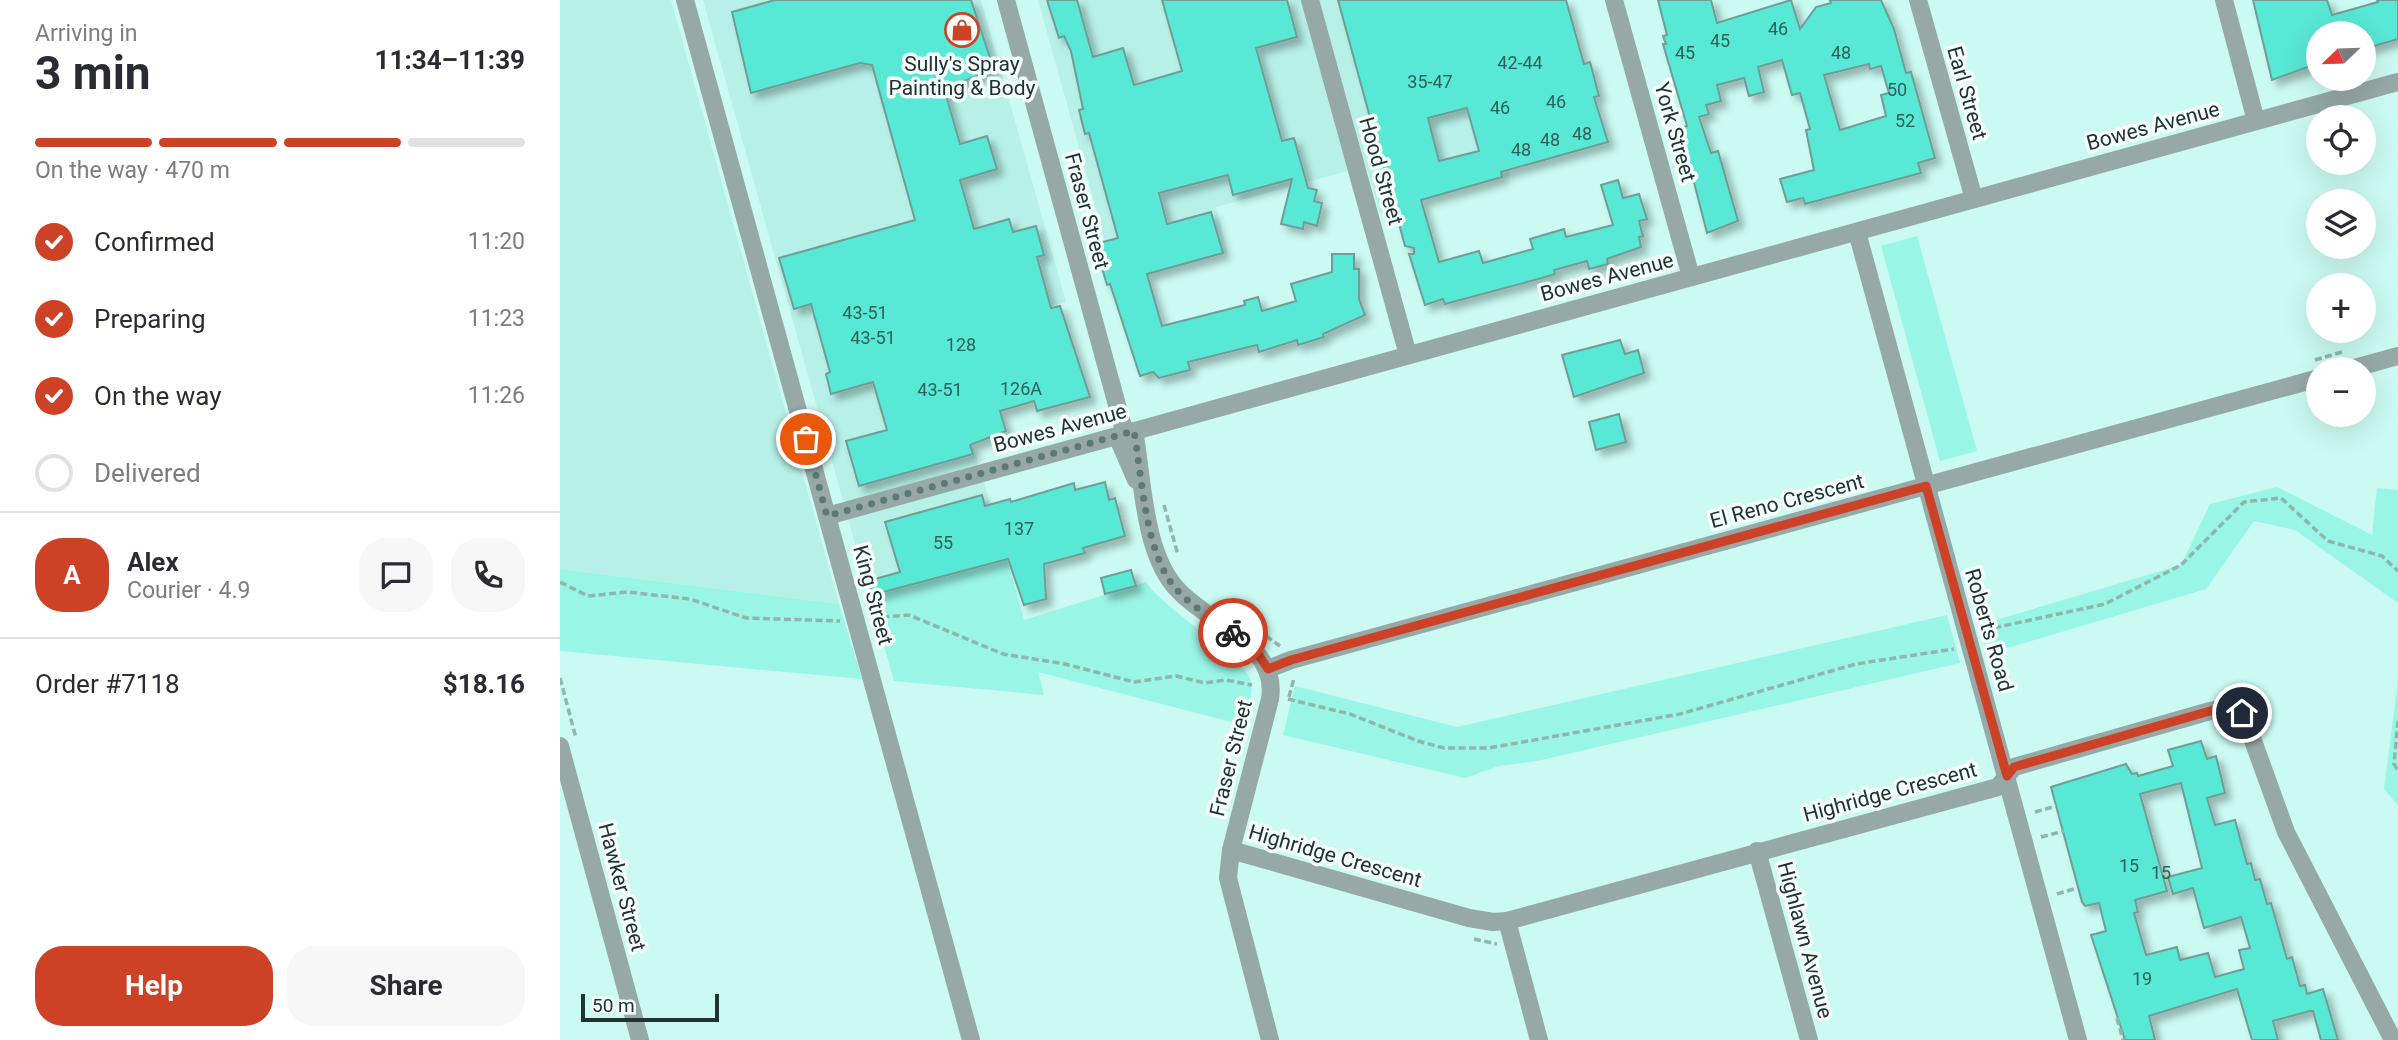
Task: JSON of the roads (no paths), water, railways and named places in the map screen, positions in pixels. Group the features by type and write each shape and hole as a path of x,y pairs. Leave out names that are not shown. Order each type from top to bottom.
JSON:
{"street":[{"name":"King Street","path":"685,0 971,1040"},
{"name":"Fraser Street","path":"1006,0 1160,561 1169,580 1188,600 1258,654 1268,669 1270,699 1231,850 1230,890 1270,1040"},
{"name":"Hood Street","path":"1310,0 1408,355"},
{"name":"York Street","path":"1614,0 1691,277"},
{"name":"Earl Street","path":"1918,0 1974,199"},
{"path":"2224,0 2256,121"},
{"name":"Bowes Avenue","path":"827,516 2398,82"},
{"name":"Roberts Road","path":"1857,232 2078,1040"},
{"path":"2376,362 2398,356"},
{"name":"El Reno Crescent","path":"1268,669 1291,660 2306,382"},
{"name":"Highridge Crescent","path":"1231,850 1469,918 1507,921 1998,787 2014,767 2210,711 2234,707 2242,713 2286,832 2393,1040"},
{"name":"Hawker Street","path":"560,746 640,1040"},
{"name":"Highlawn Avenue","path":"1757,851 1809,1040"},
{"path":"1507,921 1539,1040"}],"place":[{"name":"Sully's Spray Painting & Body","path":"962,30"}]}
